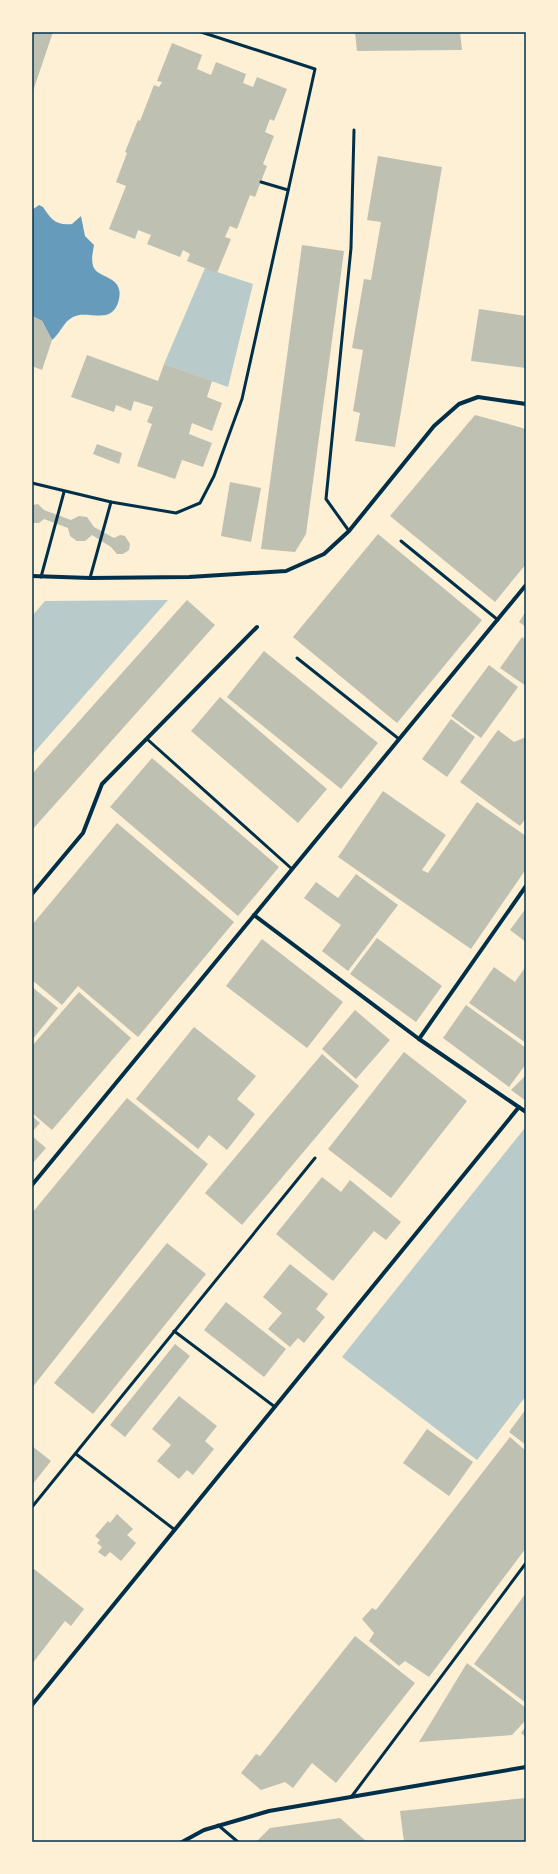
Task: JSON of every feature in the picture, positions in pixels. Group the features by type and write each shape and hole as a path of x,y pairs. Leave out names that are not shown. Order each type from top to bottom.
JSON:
{"street":[{"path":"32,576 90,578 189,577 286,571 324,554 349,531 434,426 459,404 478,397 526,404"},
{"path":"32,1185 526,585"},
{"path":"32,894 83,833 102,784 257,627"},
{"path":"419,1039 526,886"},
{"path":"254,915 419,1039 526,1112"},
{"path":"32,1705 519,1107"},
{"path":"182,1842 204,1830 218,1825 269,1811 526,1767"}],"lane":[{"path":"32,483 64,492 111,502 176,513 200,503 214,476 242,399 314,69 201,32"},
{"path":"349,531 326,498 351,248 354,130"},
{"path":"261,182 288,190"},
{"path":"41,577 64,492"},
{"path":"90,578 111,502"},
{"path":"401,541 498,620"},
{"path":"297,658 399,739"},
{"path":"147,739 292,869"},
{"path":"32,1507 315,1158"},
{"path":"174,1332 275,1408"},
{"path":"76,1454 175,1530"},
{"path":"352,1796 526,1563"},
{"path":"218,1825 238,1842"}],"shaded area":[{"path":"205,268 253,284 228,387 164,364"},
{"path":"168,600 32,755 32,616 45,601"},
{"path":"524,1129 526,1130 526,1396 477,1460 342,1357"}],"water":[{"path":"39,205 43,207 54,221 58,223 72,224 81,216 85,236 94,245 92,258 95,270 114,281 118,286 119,291 119,299 116,307 111,312 106,315 99,316 79,315 73,317 52,340 42,321 32,316 32,210"}],"building":[{"path":"32,32 53,32 32,94"},
{"path":"355,32 460,32 462,50 357,51"},
{"path":"172,43 202,55 197,69 211,75 216,62 246,74 243,83 253,87 257,77 287,89 274,121 270,119 265,132 274,136 263,164 267,166 255,197 250,195 237,229 230,226 225,237 231,239 217,273 187,261 190,254 183,250 180,257 147,244 151,235 138,230 135,239 109,229 126,186 116,182 127,153 125,152 138,120 140,121 154,85 159,87 162,82 157,81"},
{"path":"378,156 442,167 395,447 355,441 360,413 353,411 363,350 352,348 364,279 371,280 381,222 367,220"},
{"path":"302,245 344,251 306,534 295,552 261,549"},
{"path":"479,309 526,316 526,368 471,361"},
{"path":"32,316 42,321 52,340 42,370 32,366"},
{"path":"87,355 158,381 164,364 212,381 207,397 222,403 212,431 192,423 189,434 212,443 203,467 182,460 175,479 137,466 152,424 147,422 153,407 134,401 131,411 116,405 114,412 71,397"},
{"path":"475,415 526,429 526,564 495,602 390,516"},
{"path":"97,444 122,453 119,464 93,454"},
{"path":"230,482 261,488 251,542 221,536"},
{"path":"38,504 44,510 71,520 79,516 87,517 94,527 114,538 120,535 125,536 130,544 129,550 123,554 117,554 111,547 92,535 85,541 77,541 70,536 68,528 44,519 39,523 32,523 32,505"},
{"path":"378,534 482,620 397,723 293,637"},
{"path":"187,600 215,625 32,830 32,774"},
{"path":"526,611 526,627 519,622"},
{"path":"522,637 526,640 526,686 500,668"},
{"path":"264,651 378,743 341,789 227,697"},
{"path":"489,665 518,687 481,738 451,716"},
{"path":"220,697 327,789 298,823 191,731"},
{"path":"451,719 475,737 447,777 422,759"},
{"path":"498,730 514,742 526,737 526,818 520,826 460,782"},
{"path":"152,758 279,867 238,916 110,807"},
{"path":"383,791 446,835 422,870 428,873 477,802 526,836 526,869 471,949 338,857"},
{"path":"117,823 234,922 138,1037 78,986 62,1005 32,980 32,954 34,951 32,949 32,925"},
{"path":"356,874 398,905 348,971 322,951 341,925 304,898 316,882 338,898"},
{"path":"526,908 526,942 510,930"},
{"path":"377,938 442,986 416,1022 350,974"},
{"path":"262,939 343,1002 307,1048 226,986"},
{"path":"526,966 526,1043 469,1003 494,967 515,982"},
{"path":"32,987 58,1008 32,1040"},
{"path":"79,992 131,1038 52,1130 32,1113 32,1046"},
{"path":"466,1005 526,1048 526,1064 509,1087 443,1038"},
{"path":"355,1010 390,1040 356,1079 322,1049"},
{"path":"194,1027 256,1076 237,1099 255,1114 227,1150 209,1135 198,1149 136,1099"},
{"path":"404,1052 467,1101 391,1198 328,1149"},
{"path":"322,1054 359,1086 242,1225 205,1193"},
{"path":"526,1075 526,1101 511,1090"},
{"path":"127,1098 208,1164 32,1388 32,1213"},
{"path":"32,1116 40,1123 32,1132"},
{"path":"32,1136 46,1148 32,1164"},
{"path":"322,1177 341,1192 350,1180 401,1222 386,1240 374,1231 333,1281 276,1234"},
{"path":"167,1243 206,1274 93,1414 54,1383"},
{"path":"290,1264 328,1294 316,1309 325,1317 304,1343 298,1338 290,1347 268,1329 282,1313 263,1297"},
{"path":"226,1302 286,1349 264,1377 204,1330"},
{"path":"175,1344 190,1356 125,1437 110,1425"},
{"path":"179,1396 217,1426 205,1441 214,1449 193,1475 187,1470 179,1479 157,1461 171,1445 152,1429"},
{"path":"526,1409 526,1445 509,1432"},
{"path":"427,1429 473,1462 449,1496 403,1463"},
{"path":"510,1437 526,1451 526,1548 429,1677 405,1661 399,1666 369,1641 374,1633 362,1619 372,1608 376,1610"},
{"path":"32,1446 51,1461 32,1485"},
{"path":"117,1514 133,1529 127,1535 136,1543 121,1561 110,1552 105,1557 98,1552 102,1547 97,1543 100,1540 95,1536 108,1521 110,1523"},
{"path":"34,1569 84,1609 71,1626 65,1621 32,1664 32,1572"},
{"path":"526,1593 526,1703 474,1664"},
{"path":"355,1636 415,1683 336,1783 312,1763 293,1788 285,1782 261,1790 241,1773 256,1754 260,1756"},
{"path":"467,1663 526,1708 526,1720 512,1735 419,1742"},
{"path":"526,1726 526,1737 521,1733"},
{"path":"526,1798 526,1842 404,1842 400,1811"},
{"path":"340,1818 367,1842 256,1842 270,1828"}]}
